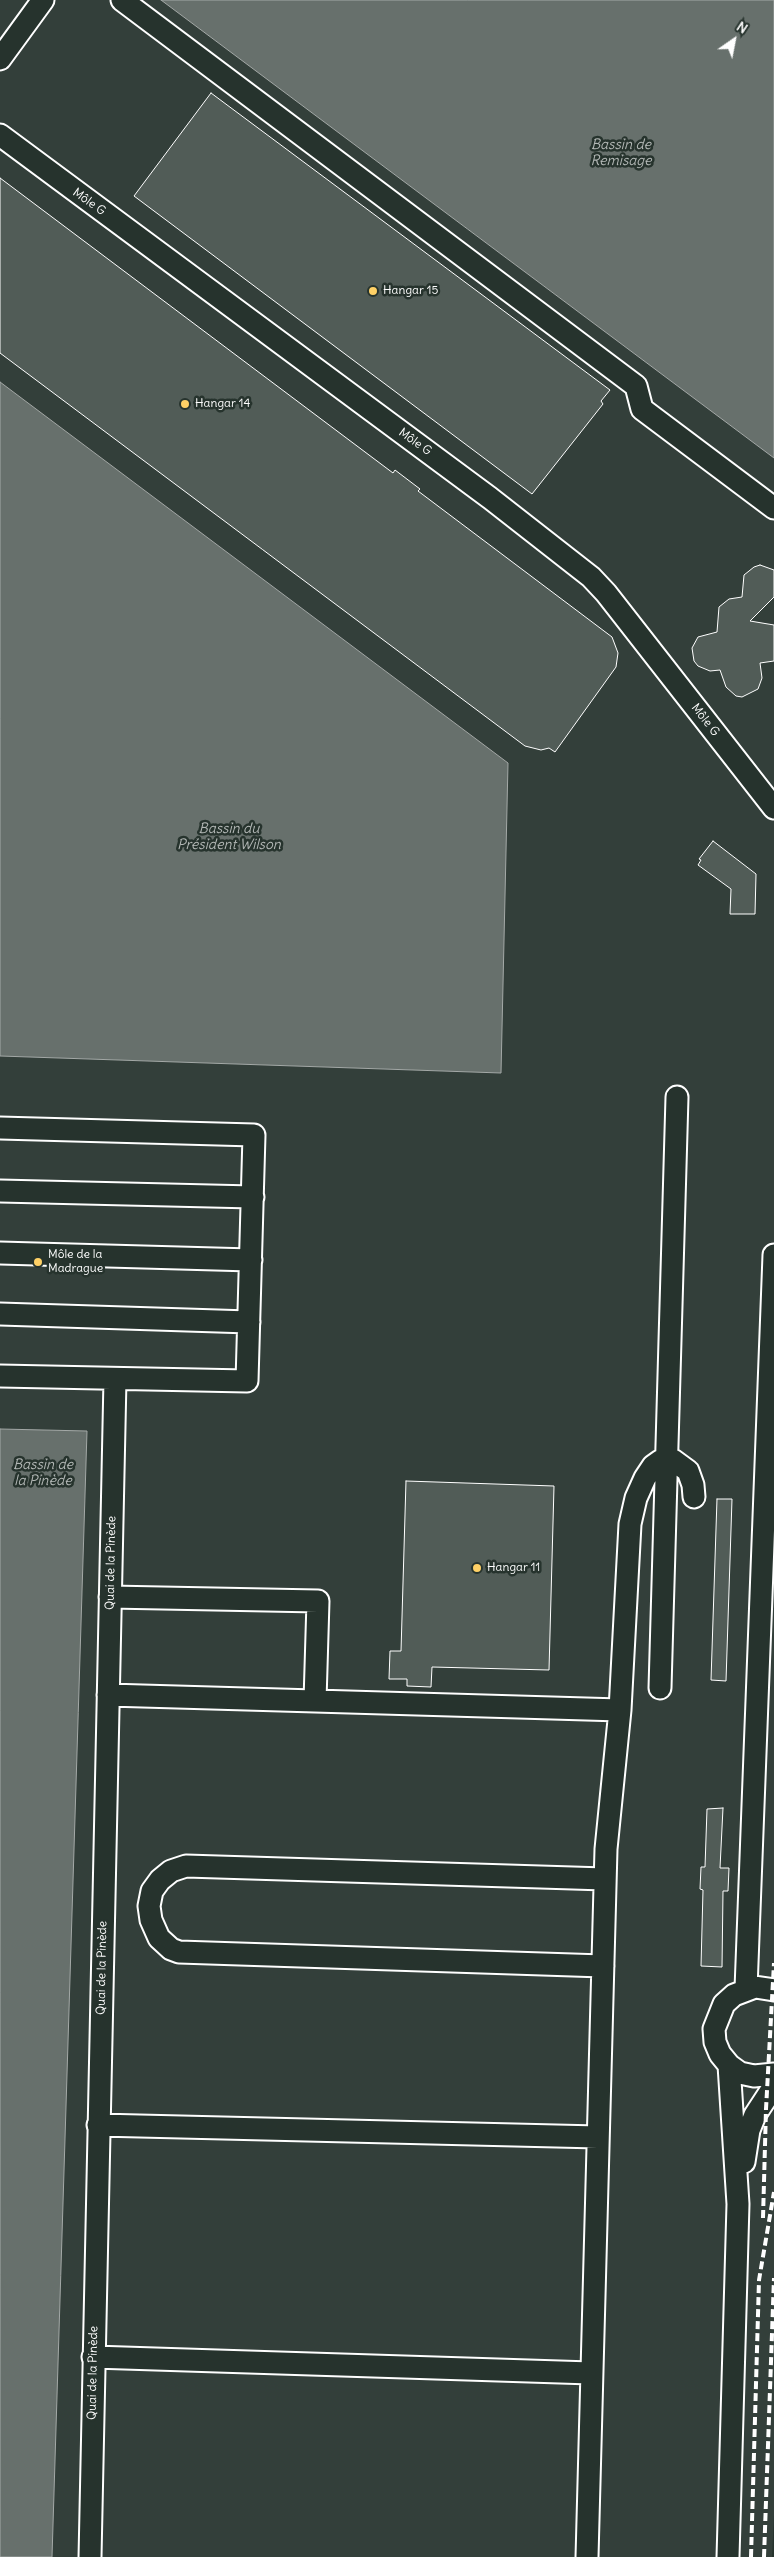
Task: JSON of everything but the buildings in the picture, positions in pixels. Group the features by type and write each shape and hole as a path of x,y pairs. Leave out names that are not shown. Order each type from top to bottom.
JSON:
{"lane":[{"path":"0,59 43,0"},
{"path":"122,0 636,386 642,409 774,508"},
{"name":"Môle G","path":"0,136 490,498 591,577 606,593 774,808"},
{"path":"660,1688 677,1097"},
{"path":"0,1128 254,1135 247,1381 0,1376"},
{"path":"0,1191 253,1197"},
{"path":"0,1253 251,1260"},
{"path":"746,1989 774,1255"},
{"path":"0,1314 249,1322"},
{"name":"Quai de la Pinède","path":"90,2557 115,1379"},
{"path":"586,2557 606,1849 620,1710 632,1511 645,1478 653,1466 667,1460 680,1463 688,1471 693,1485 694,1497"},
{"path":"110,1597 318,1601 315,1701"},
{"path":"108,1695 620,1710"},
{"path":"603,1966 179,1952 171,1949 159,1938 150,1920 149,1906 152,1891 160,1880 171,1871 186,1866 605,1879"},
{"path":"774,1990 764,1987 746,1989 734,1995 724,2004 717,2016 714,2029 720,2054 729,2065 740,2072 754,2076 774,2074"},
{"path":"728,2557 738,2204 729,2065"},
{"path":"738,2204 749,2130 755,2115 774,2086"},
{"path":"98,2125 598,2137"},
{"path":"93,2356 592,2373"}],"shaded area":[{"path":"0,0 161,0 774,458 774,2515 772,2557 52,2557 87,1432 0,1429 0,1056 500,1073 508,763 0,382"}],"water":[{"name":"Bassin de Remisage","path":"161,0 774,0 774,458"},
{"name":"Bassin du Président Wilson","path":"0,382 508,763 501,1073 0,1056"},
{"name":"Bassin de la Pinède","path":"0,1429 87,1431 52,2557 0,2557"}],"railway":[{"path":"763,2218 766,2109 774,1963"},
{"path":"751,2557 759,2280 774,2192"},
{"path":"764,2557 774,2278"}],"place":[{"name":"Hangar 15","path":"373,291"},
{"name":"Hangar 14","path":"185,404"},
{"name":"Môle de la Madrague","path":"38,1262"},
{"name":"Hangar 11","path":"477,1568"}]}
